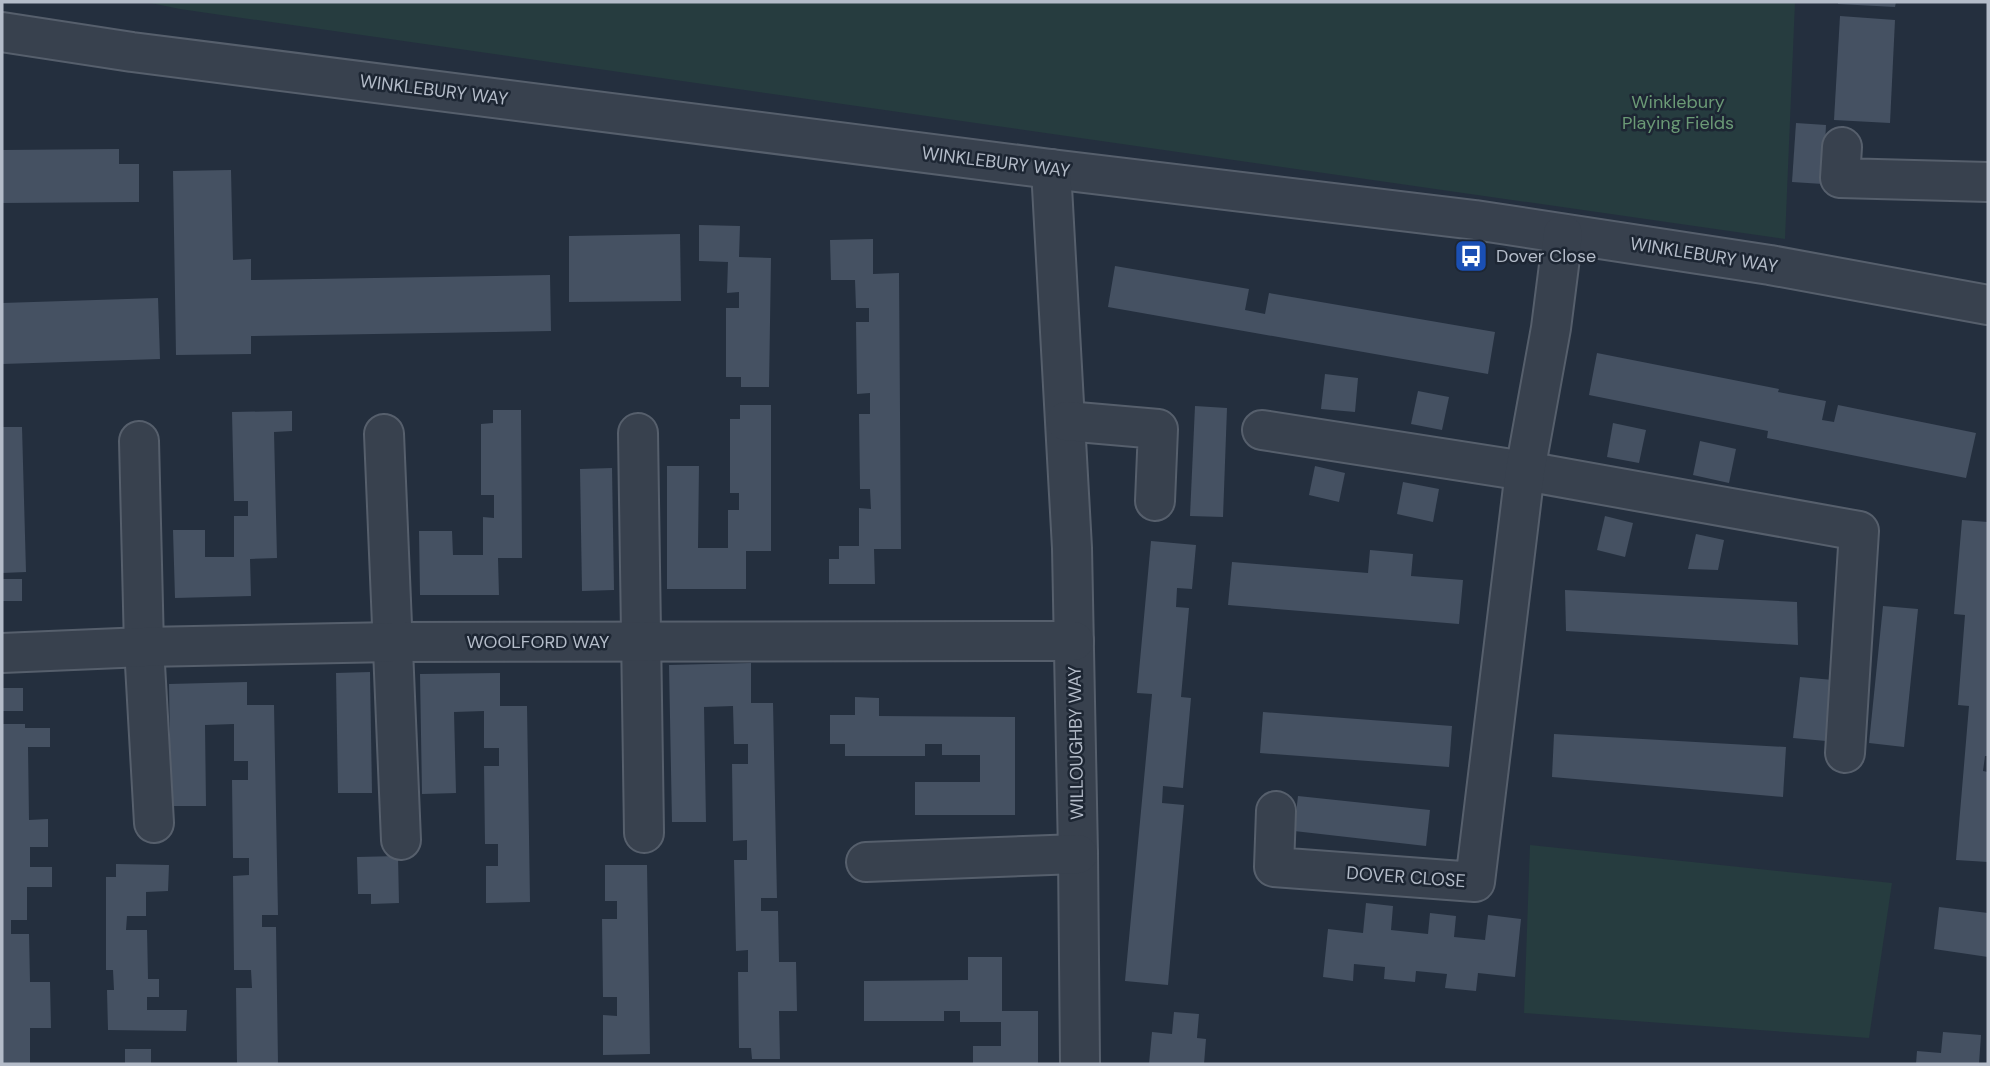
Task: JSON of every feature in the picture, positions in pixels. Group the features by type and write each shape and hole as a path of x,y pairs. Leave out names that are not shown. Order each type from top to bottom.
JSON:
{"street":[{"name":"WINKLEBURY WAY","path":"2,33 132,52 1051,169 1375,207 1770,265 1988,305"},
{"path":"1842,147 1840,178 1988,182"},
{"name":"WILLOUGHBY WAY","path":"1051,169 1072,548 1080,1064"},
{"name":"DOVER CLOSE","path":"1276,811 1274,867 1475,882 1525,471 1551,328 1563,233"},
{"path":"1066,421 1158,429 1155,500"},
{"path":"1262,430 1525,471 1860,531 1845,753"},
{"path":"638,433 644,833"},
{"path":"384,434 401,840"},
{"path":"139,441 154,823"},
{"name":"WOOLFORD WAY","path":"2,653 393,642 1074,641"},
{"path":"866,862 1078,854"}],"green space":[{"name":"Winklebury Playing Fields","path":"146,2 1795,2 1785,239 180,9"},
{"path":"1530,845 1892,883 1869,1038 1524,1013"}],"building":[{"path":"1838,2 1896,2 1895,7"},
{"path":"1840,16 1895,20 1890,123 1834,120"},
{"path":"1796,123 1826,125 1823,184 1792,182"},
{"path":"119,149 119,164 139,164 139,202 2,203 2,150"},
{"path":"231,170 233,260 251,259 251,280 550,275 551,331 251,336 251,354 176,355 173,171"},
{"path":"699,225 740,226 739,257 771,258 769,387 741,387 741,377 726,377 726,308 739,308 739,292 727,293 728,262 699,261"},
{"path":"680,234 681,301 569,302 569,236"},
{"path":"873,239 873,274 899,273 901,549 874,549 875,584 829,584 829,559 839,559 839,546 859,546 859,508 871,509 870,489 860,489 859,414 870,414 870,393 857,394 856,322 869,322 869,308 856,308 855,280 831,280 830,240"},
{"path":"1115,266 1249,289 1245,310 1265,314 1269,293 1495,332 1488,374 1108,307"},
{"path":"158,298 160,359 2,364 2,303"},
{"path":"1597,353 1779,389 1778,392 1826,401 1822,420 1834,422 1838,405 1976,433 1966,478 1767,438 1768,431 1589,395"},
{"path":"1325,374 1358,378 1355,412 1321,409"},
{"path":"1418,391 1449,397 1442,430 1411,424"},
{"path":"740,405 771,405 771,551 746,551 746,589 667,589 667,466 699,466 698,548 728,548 728,510 739,510 739,493 730,493 730,419 740,419"},
{"path":"1195,406 1227,408 1223,517 1190,516"},
{"path":"493,410 521,410 522,558 498,558 499,595 420,595 419,531 452,531 453,555 483,555 483,517 494,518 494,495 481,495 481,424 493,423"},
{"path":"292,411 292,431 274,432 277,558 250,559 251,596 175,598 173,530 205,530 205,557 234,557 234,516 248,516 248,501 234,501 232,412"},
{"path":"1613,423 1646,430 1639,463 1607,457"},
{"path":"2,427 22,427 26,572 2,573"},
{"path":"1700,441 1736,449 1729,483 1693,475"},
{"path":"1315,466 1345,473 1339,502 1309,495"},
{"path":"612,468 614,590 582,591 580,469"},
{"path":"1403,482 1439,489 1433,522 1397,514"},
{"path":"1605,516 1633,523 1625,557 1597,550"},
{"path":"1962,520 1988,522 1988,756 1985,756 1983,771 1988,772 1988,862 1956,860 1969,706 1958,705 1965,615 1954,614"},
{"path":"1696,534 1724,540 1718,570 1688,569"},
{"path":"1151,541 1196,545 1192,589 1177,588 1176,607 1189,608 1181,697 1191,698 1183,788 1163,786 1162,803 1184,805 1168,985 1125,981 1152,694 1137,693"},
{"path":"1370,550 1413,554 1411,576 1463,580 1459,624 1228,605 1232,562 1368,573"},
{"path":"2,579 22,579 22,601 2,601"},
{"path":"1565,590 1797,602 1798,645 1566,631"},
{"path":"1883,606 1918,609 1904,747 1869,743"},
{"path":"751,663 751,703 773,703 777,898 761,898 761,911 778,911 779,962 796,962 797,1011 779,1011 780,1059 752,1059 751,1048 739,1048 738,972 748,972 748,950 736,951 734,860 747,860 747,840 733,841 732,764 748,764 748,744 734,744 733,706 704,707 706,822 672,822 669,665"},
{"path":"370,672 372,793 338,793 336,673"},
{"path":"500,673 500,706 527,706 530,902 486,903 486,866 498,866 498,844 485,844 484,766 499,766 499,748 484,748 484,711 454,712 456,793 422,794 420,674"},
{"path":"1800,677 1833,680 1826,741 1793,738"},
{"path":"247,682 247,705 274,705 278,915 262,915 262,927 276,927 278,1064 237,1064 236,988 252,988 251,970 234,970 233,876 249,875 249,858 233,858 232,780 248,780 248,761 234,761 234,724 205,725 206,806 171,806 169,684"},
{"path":"2,688 23,688 23,711 2,711"},
{"path":"855,697 879,698 879,716 1015,717 1015,815 915,815 915,782 980,782 980,755 942,755 942,744 925,744 925,756 845,756 845,744 830,744 830,715 855,715"},
{"path":"1263,712 1452,726 1449,767 1260,753"},
{"path":"2,724 50,728 50,747 28,747 29,820 48,819 48,847 30,847 30,867 52,867 52,887 27,887 27,920 11,920 11,934 29,934 30,982 50,982 51,1028 30,1028 30,1064 2,1064"},
{"path":"1554,734 1786,747 1783,797 1552,777"},
{"path":"1298,796 1430,810 1426,846 1294,831"},
{"path":"398,856 399,903 371,904 371,894 358,894 357,857"},
{"path":"116,864 169,865 168,891 146,892 146,916 127,916 126,930 147,930 148,979 159,979 159,997 147,997 147,1010 187,1010 186,1031 108,1030 107,990 114,990 113,970 106,970 106,877 116,877"},
{"path":"605,865 647,865 650,1054 603,1055 603,1015 617,1016 617,997 603,997 602,919 617,919 617,901 605,901"},
{"path":"1366,903 1393,906 1391,930 1428,934 1430,913 1456,916 1454,937 1485,940 1488,915 1521,919 1515,977 1478,973 1476,991 1445,988 1447,974 1416,971 1415,982 1384,979 1385,967 1354,964 1353,981 1323,977 1328,929 1363,933"},
{"path":"1939,907 1988,913 1988,957 1934,949"},
{"path":"968,957 1002,957 1002,1011 1038,1011 1038,1064 973,1064 973,1046 1001,1046 1001,1022 960,1022 960,1011 944,1011 944,1021 864,1021 864,981 968,980"},
{"path":"1174,1012 1199,1014 1197,1038 1206,1039 1204,1064 1149,1064 1152,1032 1172,1034"},
{"path":"1943,1032 1981,1035 1979,1064 1916,1064 1917,1051 1941,1053"},
{"path":"125,1049 151,1049 151,1064 125,1064"}],"place":[{"name":"Dover Close","path":"1471,256"}]}
